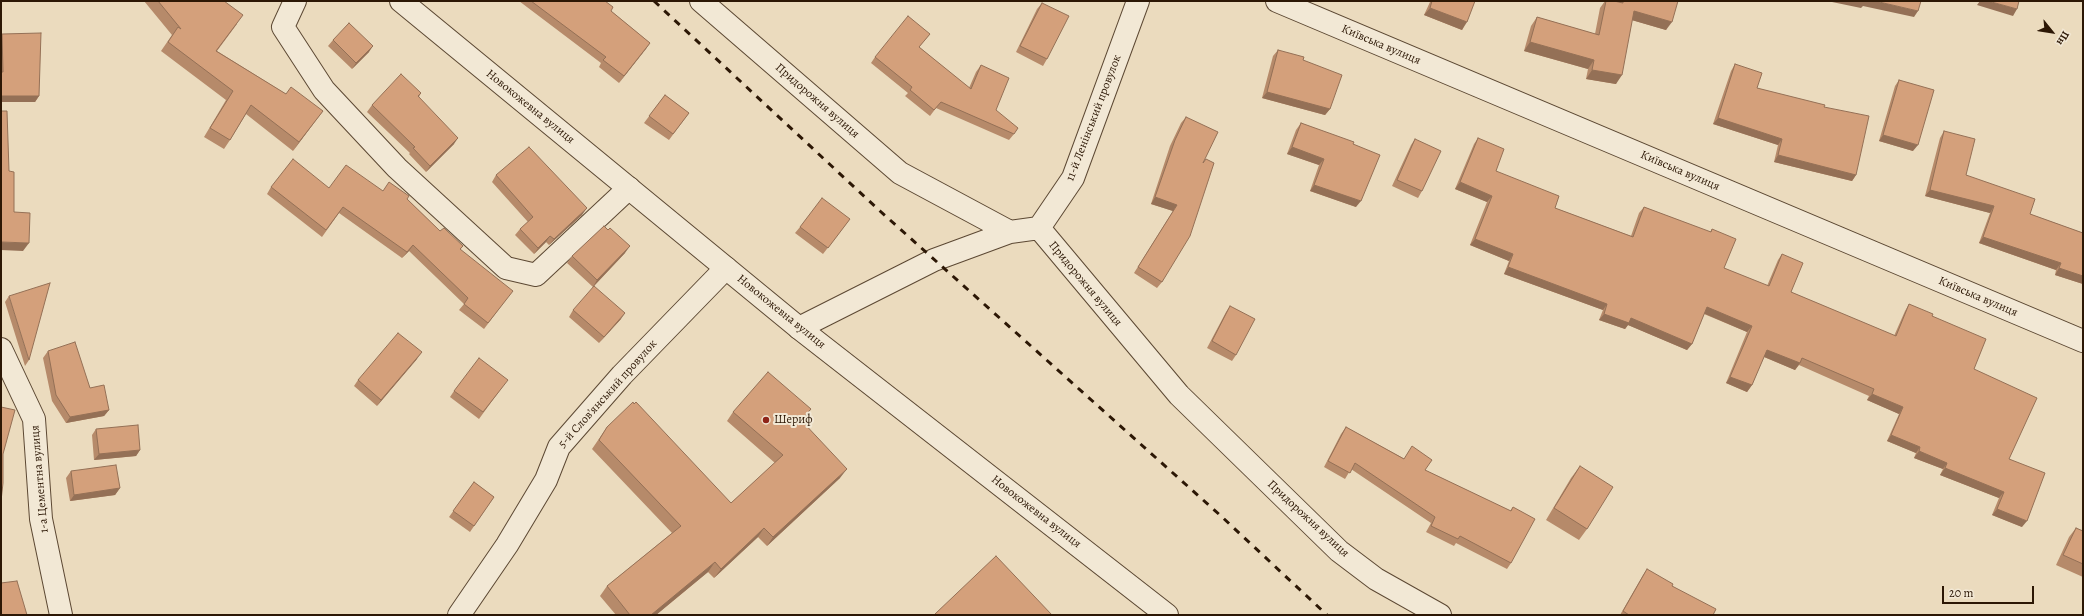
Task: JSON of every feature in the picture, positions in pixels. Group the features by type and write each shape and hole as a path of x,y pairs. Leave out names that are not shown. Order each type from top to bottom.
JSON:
{"street":[{"path":"295,1 283,27 324,90 397,168 506,268 536,275 629,188"},
{"name":"Новокожевна вулиця","path":"401,1 800,328 1167,615"},
{"name":"Придорожня вулиця","path":"701,1 900,173 1010,232"},
{"name":"11-й Ленінський провулок","path":"1039,228 1073,178 1138,1"},
{"name":"Київська вулиця","path":"1277,1 2083,341"},
{"path":"800,328 934,260 1010,232 1039,228"},
{"name":"Придорожня вулиця","path":"1039,228 1179,395 1339,551 1376,580 1440,615"},
{"name":"5-й Слов’янський провулок","path":"459,615 507,544 546,480 559,446 622,375 726,268"},
{"name":"1-а Цементна вулиця","path":"1,349 34,419 41,519 61,615"}],"building":[{"path":"158,1 224,1 243,15 216,51 286,94 291,87 323,111 299,142 251,105 230,140 210,128 233,91 168,42 178,27 181,29"},
{"path":"531,1 605,1 613,7 611,11 650,43 624,76 603,60 606,57"},
{"path":"1432,1 1475,1 1467,22 1430,8"},
{"path":"1606,1 1623,3 1623,1 1678,1 1672,22 1634,11 1622,75 1592,70 1594,60 1530,42 1537,17 1599,35"},
{"path":"1875,1 1921,1 1918,11"},
{"path":"1988,1 2019,1 2017,9"},
{"path":"1042,3 1069,16 1047,59 1020,46"},
{"path":"908,16 930,34 919,47 971,89 981,65 1009,78 996,110 1018,128 1014,134 941,102 934,110 910,90 912,87 875,57"},
{"path":"349,23 373,46 356,63 333,40"},
{"path":"41,33 39,96 1,96 1,72 3,72 2,34"},
{"path":"1278,50 1304,57 1303,60 1342,75 1330,109 1267,92"},
{"path":"1735,64 1762,73 1757,88 1825,105 1824,107 1869,116 1856,175 1778,155 1782,139 1718,118"},
{"path":"401,74 421,93 418,96 458,138 430,166 413,148 415,147 372,105"},
{"path":"1899,80 1934,90 1918,145 1883,135"},
{"path":"665,95 689,113 673,134 649,116"},
{"path":"1,111 7,111 9,171 14,172 14,212 30,213 29,243 1,242"},
{"path":"1186,117 1218,132 1203,163 1206,159 1214,163 1190,236 1162,282 1138,267 1177,205 1155,197 1175,140"},
{"path":"1301,123 1354,142 1353,144 1380,155 1361,201 1314,185 1324,159 1292,147"},
{"path":"1944,131 1975,139 1966,175 2035,199 2030,214 2083,233 2083,276 2059,268 2061,263 1983,237 1994,206 1930,190"},
{"path":"1478,138 1504,149 1496,171 1559,196 1555,208 1633,237 1644,207 1711,232 1712,229 1736,239 1724,268 1769,286 1782,254 1803,263 1791,292 1896,336 1909,304 1933,314 1932,316 1986,339 1974,369 2037,398 2009,459 2045,473 2027,521 1997,509 2004,492 1945,468 1947,463 1919,451 1920,447 1891,435 1903,407 1872,394 1874,389 1802,358 1800,363 1767,350 1752,385 1730,377 1752,326 1707,307 1692,344 1631,318 1629,323 1604,314 1607,304 1508,267 1513,254 1475,239 1492,196 1460,182"},
{"path":"1415,139 1441,151 1422,191 1397,180"},
{"path":"529,147 587,208 554,239 550,236 538,248 520,229 533,217 496,175"},
{"path":"293,159 329,188 346,165 383,191 389,182 409,196 407,199 440,231 444,228 463,246 460,249 513,291 488,323 464,304 468,298 413,245 407,252 343,207 326,230 271,187"},
{"path":"822,198 850,219 828,248 800,227"},
{"path":"604,226 608,230 610,228 630,246 597,280 572,256"},
{"path":"50,283 29,360 9,296"},
{"path":"594,286 625,313 604,337 573,310"},
{"path":"1230,306 1255,319 1236,355 1212,341"},
{"path":"398,333 422,352 381,400 358,380"},
{"path":"75,342 90,388 104,385 109,410 70,417 56,395 48,351"},
{"path":"479,358 508,380 483,412 454,391"},
{"path":"768,372 811,409 801,420 847,469 773,537 764,528 721,569 715,562 651,615 630,615 607,586 681,526 599,440 607,427 633,402 634,404 636,402 731,503 783,455 733,412"},
{"path":"1,407 15,410 3,454 3,483 1,501"},
{"path":"138,425 140,450 99,454 96,429"},
{"path":"1346,427 1404,459 1412,446 1432,460 1425,470 1511,511 1513,507 1535,519 1511,563 1460,536 1458,539 1431,526 1435,517 1355,463 1350,473 1328,461"},
{"path":"116,465 120,488 74,495 71,471"},
{"path":"1580,466 1613,487 1587,529 1554,508"},
{"path":"474,482 494,497 474,526 453,511"},
{"path":"2076,528 2083,531 2083,564 2063,555"},
{"path":"996,556 1052,615 935,614"},
{"path":"1647,569 1673,584 1672,586 1716,609 1713,615 1629,615 1623,611"},
{"path":"17,581 27,615 1,615 1,583"}],"railway":[{"path":"654,1 880,211 1221,516 1327,615"}],"place":[{"name":"Шериф","path":"766,420"}]}
